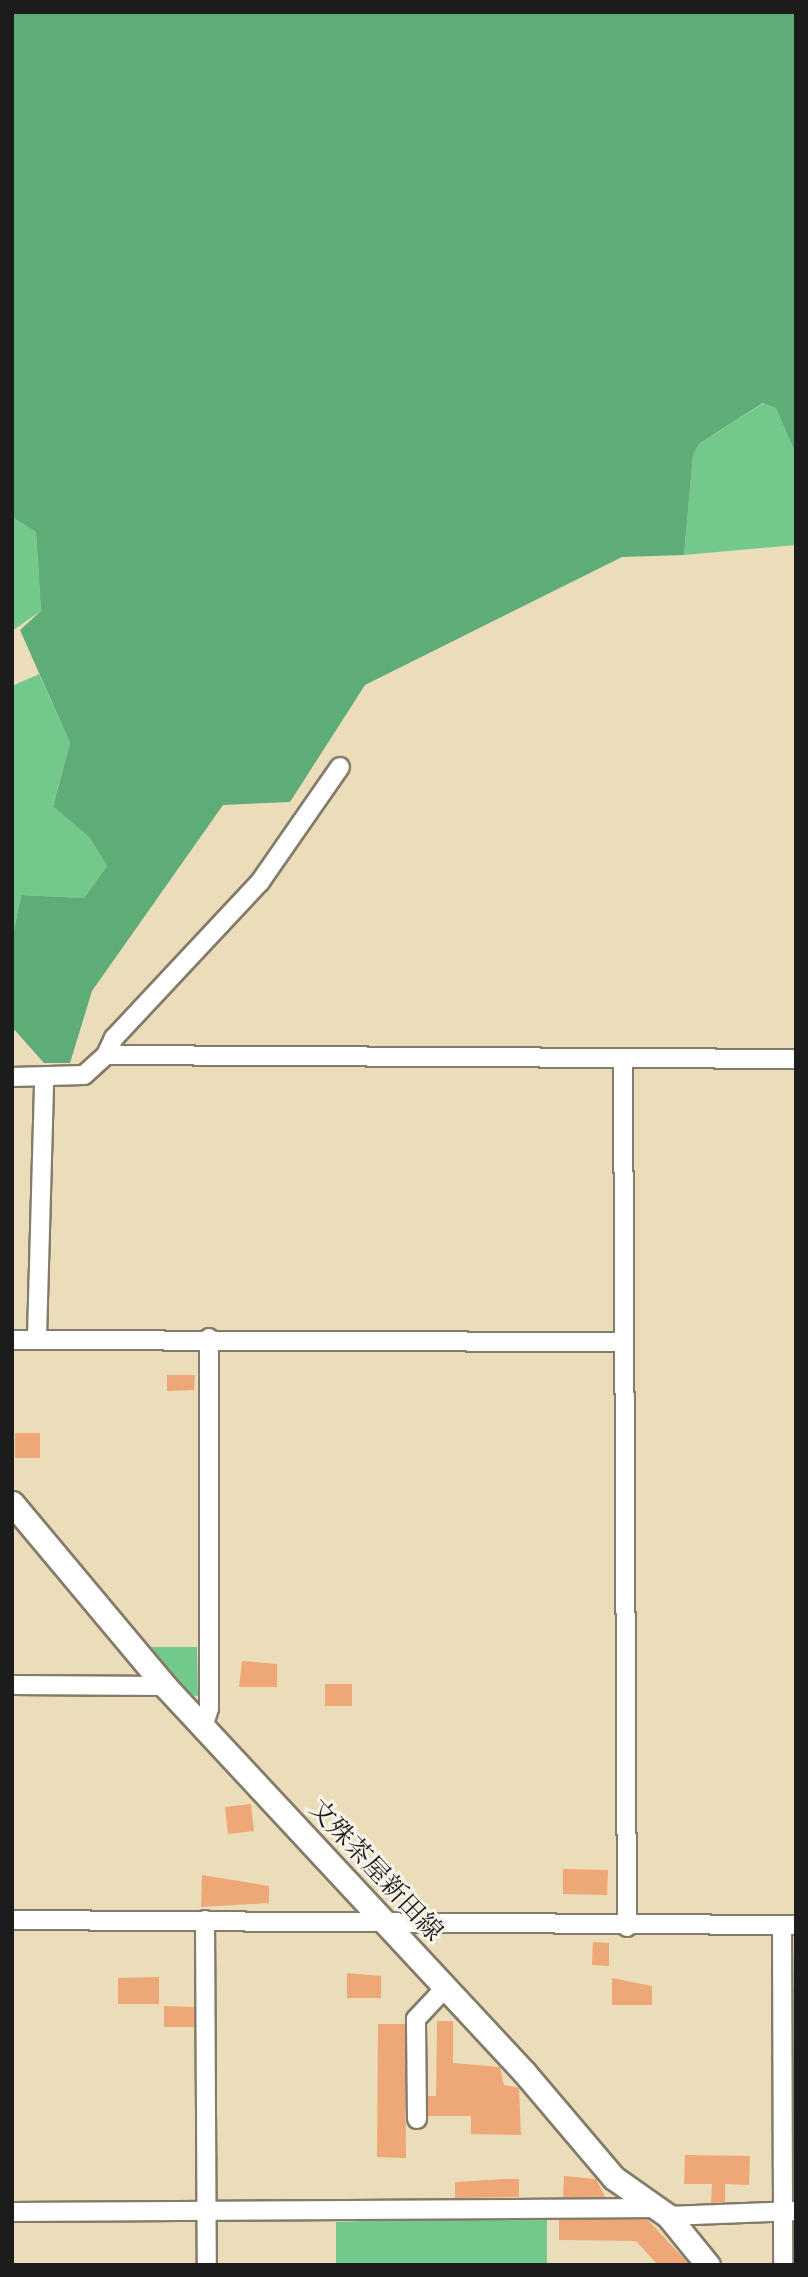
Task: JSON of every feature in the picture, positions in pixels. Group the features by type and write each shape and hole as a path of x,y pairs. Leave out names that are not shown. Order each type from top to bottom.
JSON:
{"main road":[{"name":"文殊茶屋新田線","path":"12,1503 166,1686 388,1923 614,2178 663,2212 708,2265"}],"street":[{"path":"12,1076 44,1079 84,1075 106,1055 114,1038 260,882 340,767"},
{"path":"106,1055 796,1059"},
{"path":"623,1059 627,1927"},
{"path":"37,1337 44,1079"},
{"path":"12,1340 37,1337 624,1342"},
{"path":"203,1727 208,1708 209,1338"},
{"path":"12,1685 166,1686"},
{"path":"12,1920 205,1920 627,1927 789,1925 788,2211 783,2265"},
{"path":"205,1920 207,2265"},
{"path":"417,2119 415,2019 446,1987"},
{"path":"12,2212 788,2211"}],"green space":[{"path":"12,12 796,12 796,455 776,408 763,403 700,443 693,455 684,555 622,557 365,685 290,802 223,805 92,991 70,1063 44,1063 12,1027 12,940 21,895 84,898 107,866 89,837 53,806 70,743 20,630 41,611 36,532 12,517"},
{"path":"764,403 776,408 796,455 796,545 684,555 693,455 700,443"},
{"path":"12,517 36,532 41,611 12,631"},
{"path":"39,674 70,743 53,805 89,837 107,866 84,898 21,895 12,940 12,686"},
{"path":"142,1647 197,1647 198,1696 184,1695"},
{"path":"547,2214 547,2265 336,2265 336,2222"}],"building":[{"path":"167,1375 195,1375 194,1390 167,1391"},
{"path":"15,1433 40,1433 40,1458 15,1458"},
{"path":"242,1661 277,1664 277,1687 239,1687"},
{"path":"325,1684 352,1684 352,1706 325,1706"},
{"path":"251,1804 254,1831 228,1834 225,1807"},
{"path":"563,1869 608,1870 607,1895 563,1894"},
{"path":"202,1875 269,1886 269,1903 201,1907"},
{"path":"593,1942 609,1943 609,1966 592,1965"},
{"path":"347,1973 381,1976 381,1998 347,1998"},
{"path":"159,1977 159,2004 118,2004 118,1978"},
{"path":"612,1978 652,1986 652,2005 612,2005"},
{"path":"164,2006 194,2007 194,2027 164,2027"},
{"path":"437,2021 453,2021 453,2063 500,2067 504,2085 519,2088 521,2135 471,2134 471,2116 428,2116 428,2096 436,2096"},
{"path":"378,2024 405,2024 406,2158 377,2157"},
{"path":"685,2155 750,2156 749,2185 725,2184 725,2202 711,2203 712,2184 684,2184"},
{"path":"564,2176 596,2179 605,2197 563,2197"},
{"path":"519,2179 519,2197 455,2198 455,2182"},
{"path":"647,2219 690,2265 658,2265 636,2241 559,2240 559,2220"}]}
